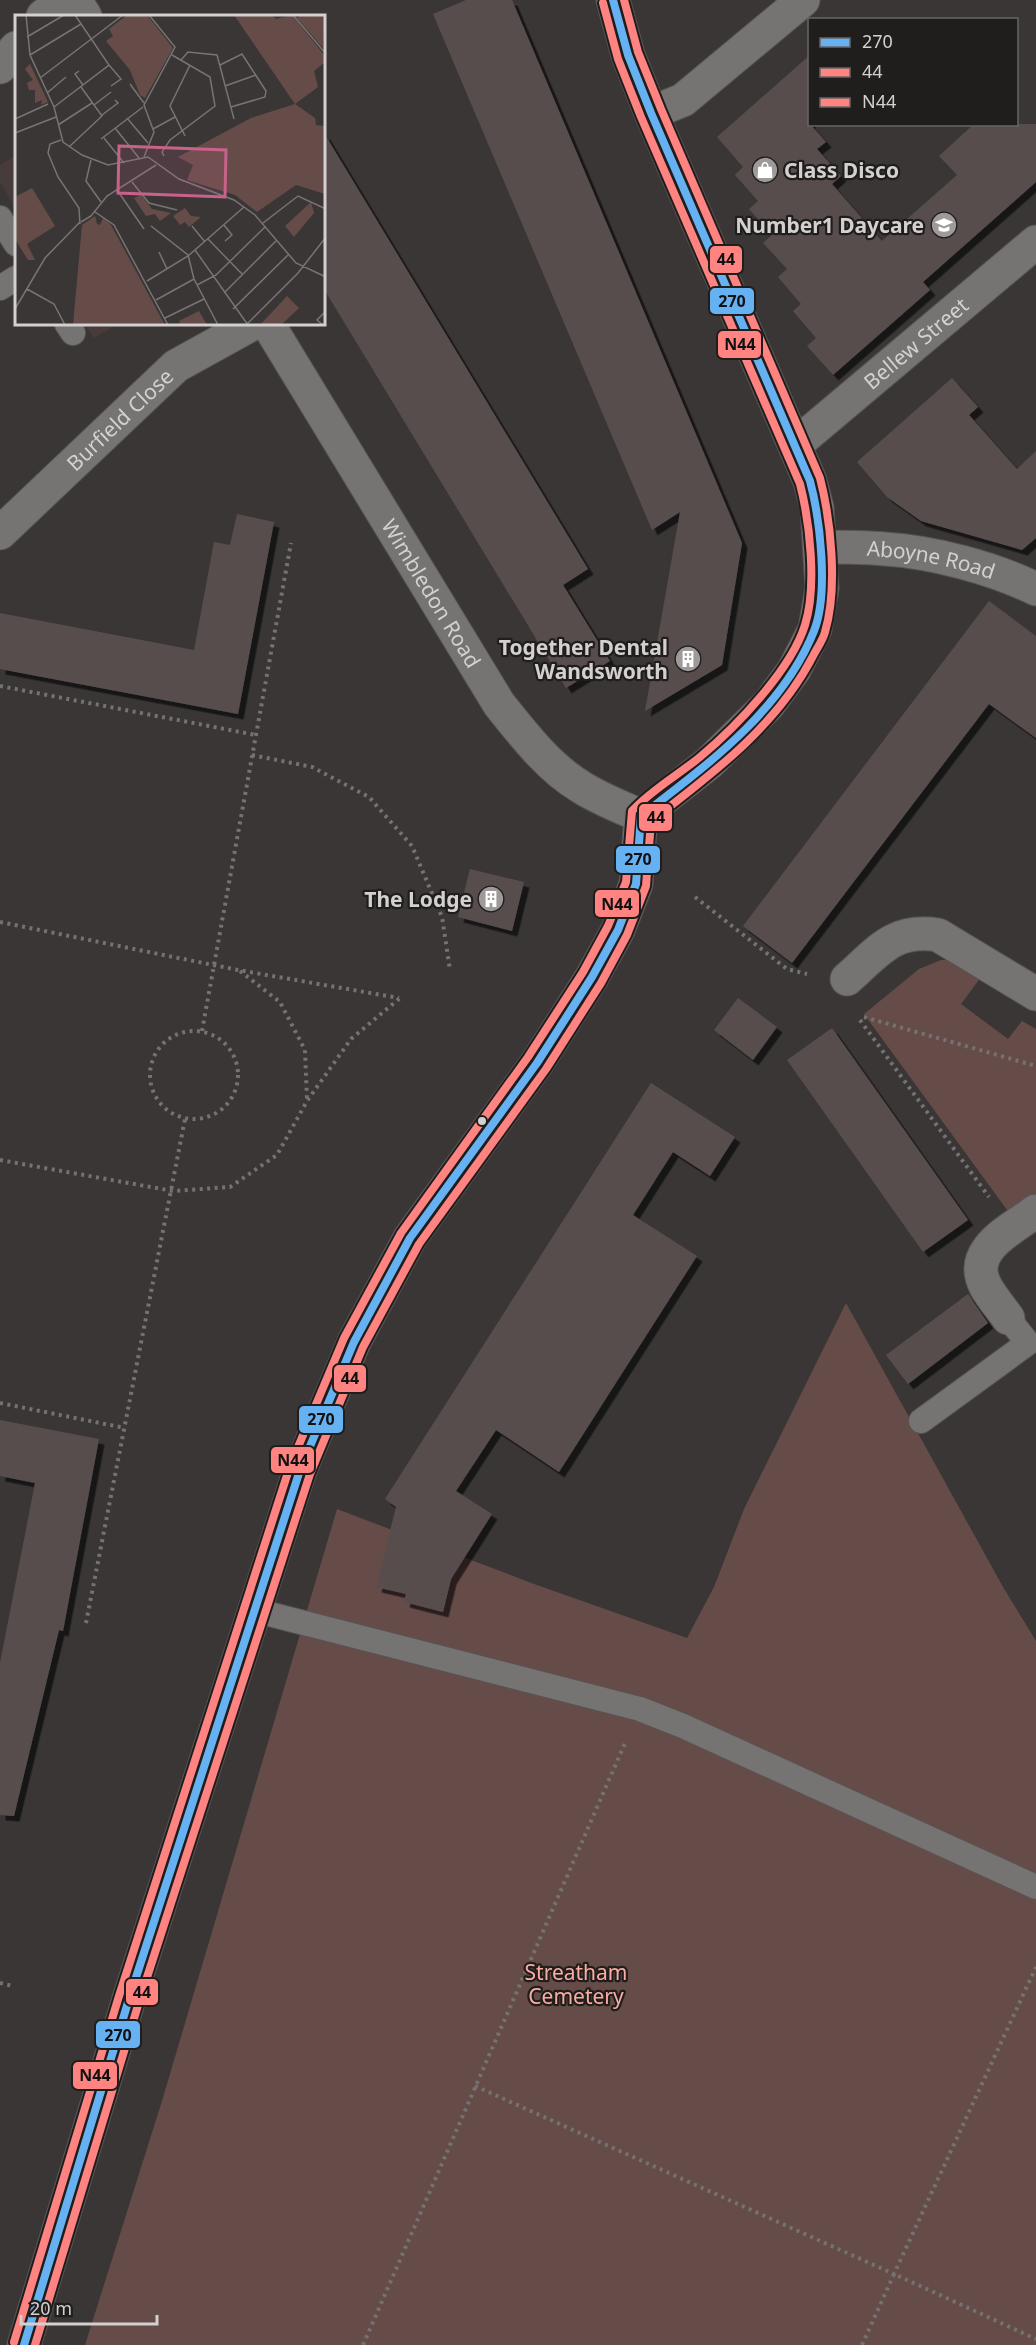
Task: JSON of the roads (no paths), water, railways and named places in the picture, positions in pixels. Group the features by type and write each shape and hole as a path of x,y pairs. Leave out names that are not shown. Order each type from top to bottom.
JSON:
{"main road":[{"path":"24,2345 129,1999 300,1470 354,1342 410,1238 537,1063 592,977 618,930 636,884 641,816 709,764 769,704 794,670 815,629 822,588 821,547 817,508 810,481 651,113 628,55 613,0"}],"street":[{"path":"44,15 65,0"},
{"path":"75,0 84,15"},
{"path":"651,113 683,100 802,0"},
{"path":"0,67 15,49"},
{"name":"Bellew Street","path":"795,445 1036,242"},
{"name":"Burfield Close","path":"0,533 176,366 248,326"},
{"name":"Wimbledon Road","path":"269,326 499,704 529,741 563,775 583,788 641,816"},
{"name":"Aboyne Road","path":"821,547 887,549 927,556 981,568 1036,589"},
{"path":"847,979 899,937 919,932 938,935 1036,994"},
{"path":"1008,1318 987,1289 981,1276 980,1265 988,1247 1024,1220"}],"lane":[{"path":"0,218 15,242"},
{"path":"0,288 15,279"},
{"path":"921,1420 1028,1343 1008,1318"},
{"path":"254,1610 640,1709 683,1726 1036,1887"}],"place":[{"name":"Class Disco","path":"765,170"},
{"name":"Number1 Daycare","path":"944,225"},
{"name":"Together Dental Wandsworth","path":"688,659"},
{"name":"The Lodge","path":"491,899"}],"park label":[{"name":"Streatham Cemetery","path":"576,1984"}]}
